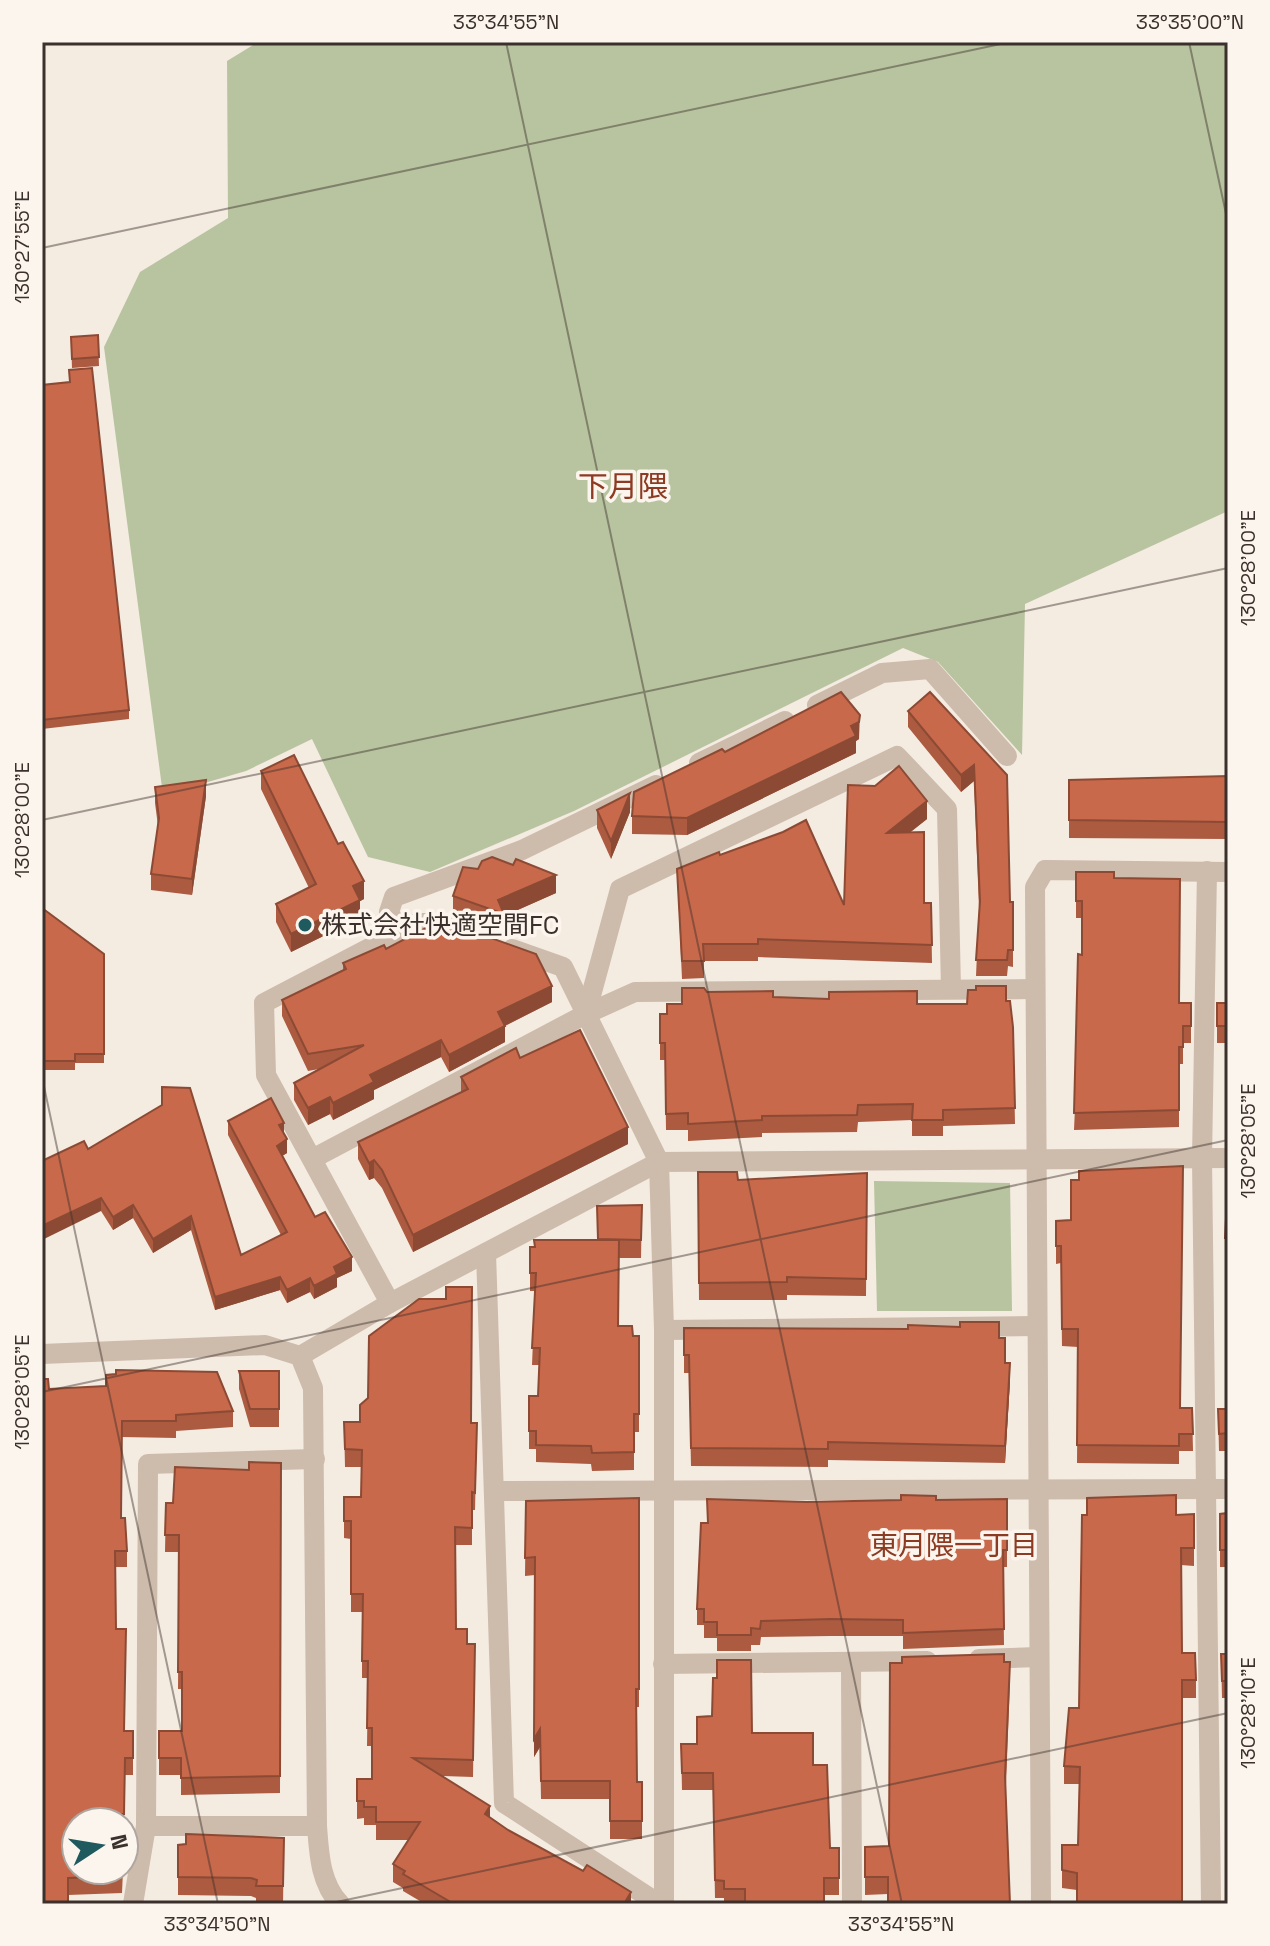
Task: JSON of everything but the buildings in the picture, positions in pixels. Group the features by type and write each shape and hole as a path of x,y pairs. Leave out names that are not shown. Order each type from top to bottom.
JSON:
{"street":[{"path":"399,932 389,912 394,897 522,850 882,673 930,669 1007,756"},
{"path":"586,1014 620,889 897,756 947,809 951,989"},
{"path":"1041,1904 1035,887 1045,870 1218,871 1202,1158 1211,1904"},
{"path":"390,1303 314,1158 266,1075 264,1003 417,923 440,923 563,967 659,1162 664,1330 662,1904"},
{"path":"314,1158 586,1014 635,992 1035,989"},
{"path":"42,1354 265,1345 300,1356 390,1303 659,1162 1228,1158"},
{"path":"486,1253 504,1803 662,1904"},
{"path":"664,1330 1037,1326"},
{"path":"300,1356 313,1388 317,1826 320,1867 332,1896 340,1904"},
{"path":"133,1904 146,1826 148,1464 315,1459"},
{"path":"496,1491 1228,1489"},
{"path":"663,1664 851,1664 1039,1657"},
{"path":"851,1664 852,1904"},
{"path":"146,1826 317,1826"}],"green space":[{"path":"258,42 1228,42 1228,511 1025,604 1022,755 938,662 903,648 574,811 430,872 368,857 312,739 246,771 163,795 104,347 140,272 228,218 227,61"},
{"path":"874,1181 1010,1183 1012,1311 877,1311"}],"place":[{"name":"株式会社快適空間FC","path":"305,925"}],"district":[{"name":"下月隈","path":"623,486"},
{"name":"東月隈一丁目","path":"954,1545"}]}
